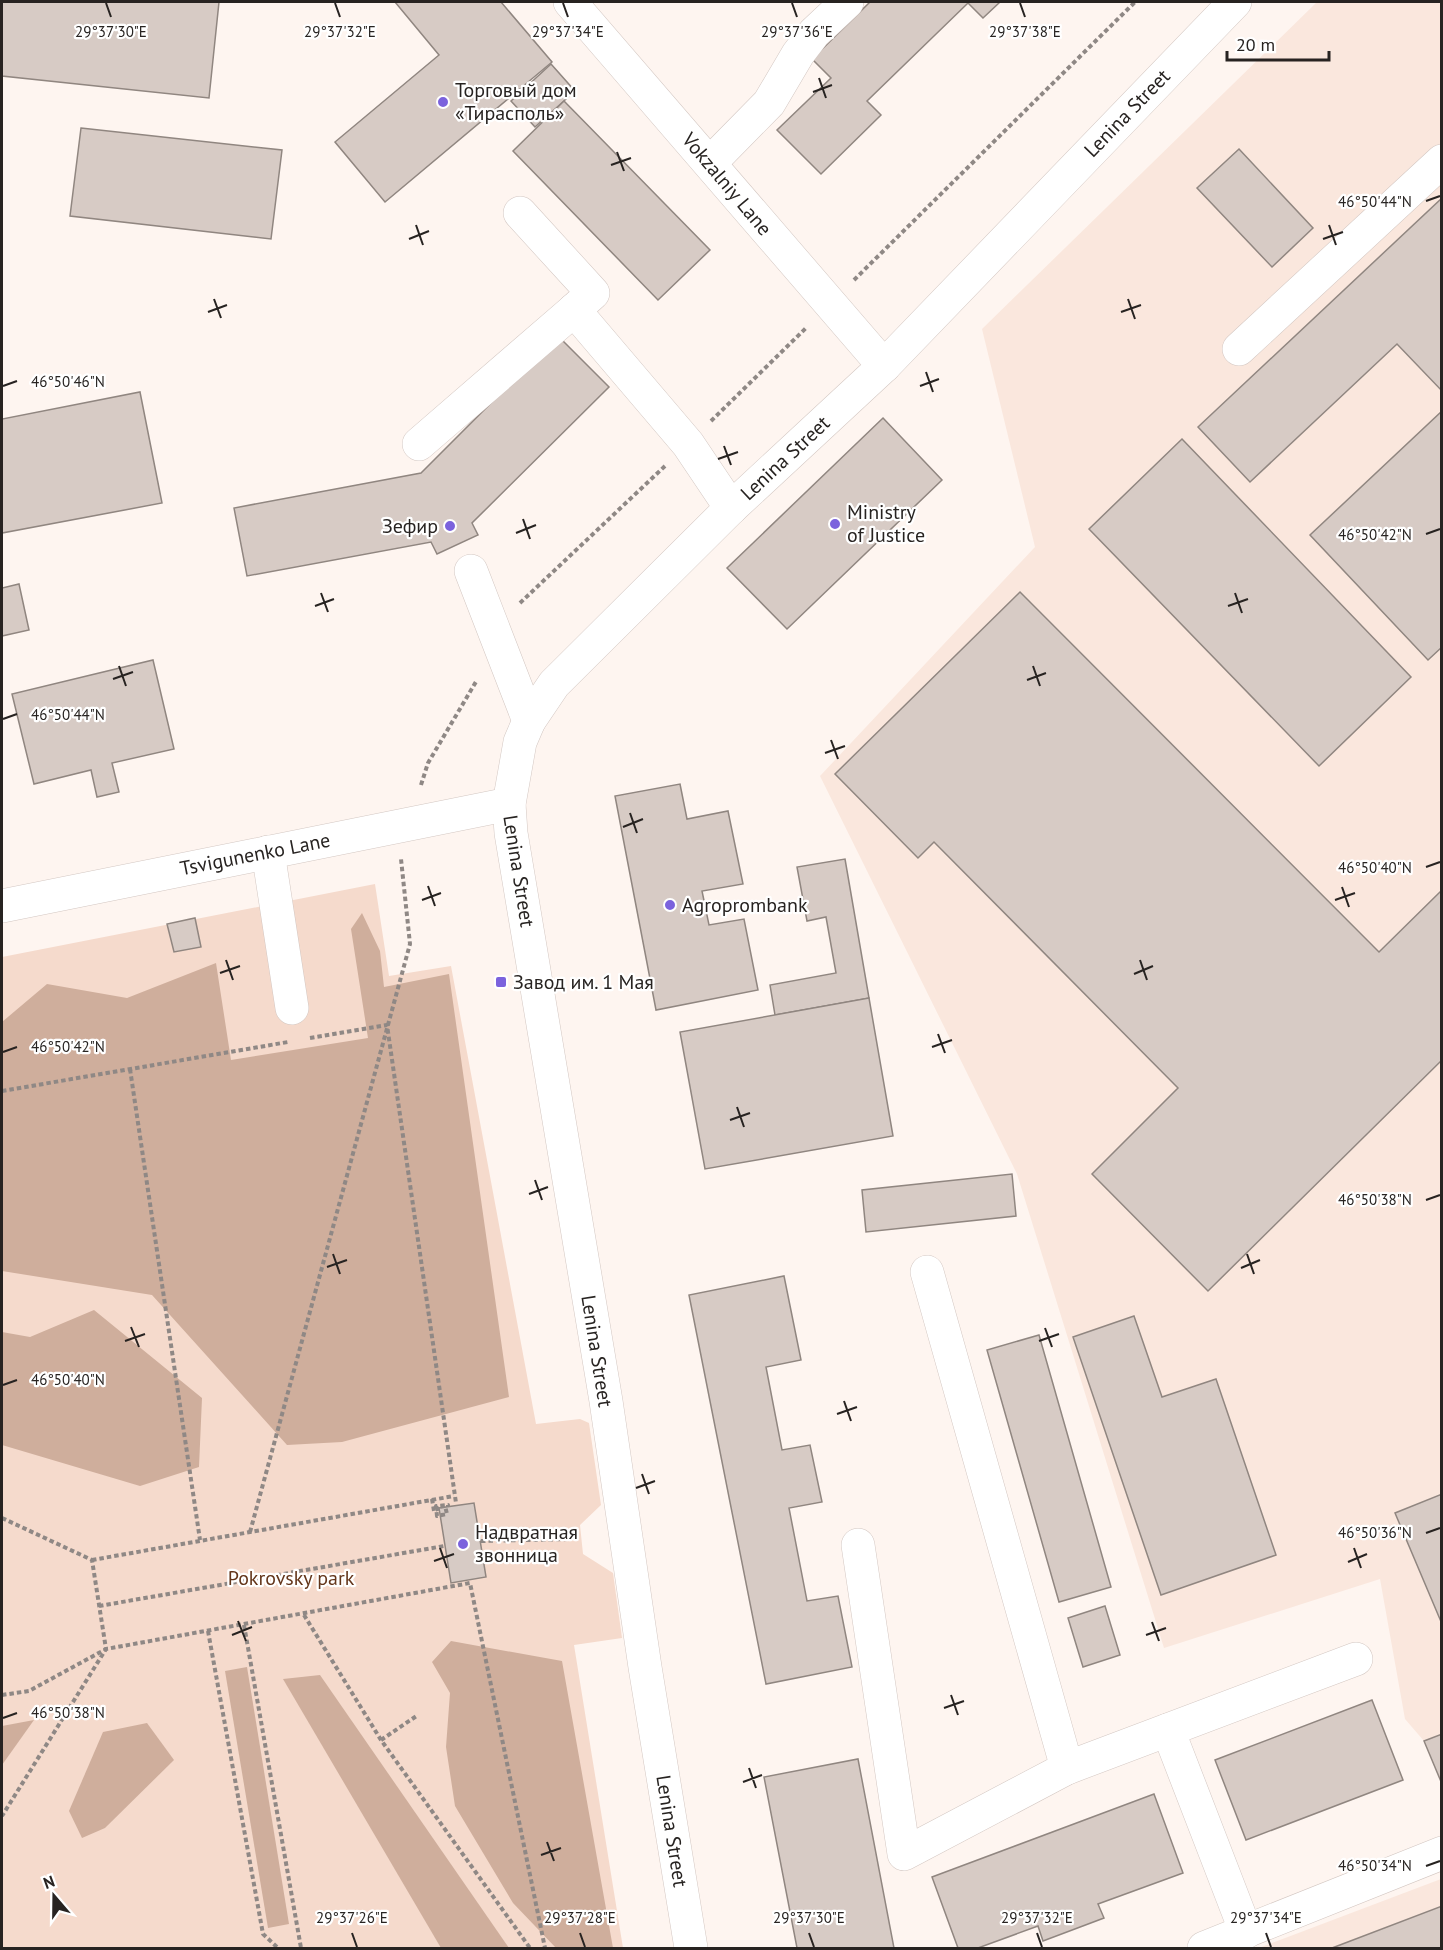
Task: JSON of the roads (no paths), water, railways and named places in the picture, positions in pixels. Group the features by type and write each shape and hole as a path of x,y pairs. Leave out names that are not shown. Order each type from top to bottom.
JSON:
{"street":[{"name":"Vokzalniy Lane","path":"570,2 710,163 829,305 884,366"},
{"path":"710,163 769,103 798,54 814,33 847,2"},
{"name":"Lenina Street","path":"691,1948 645,1667 606,1401 511,833 509,804 514,765 529,721 554,684 731,508 884,366 1235,2"},
{"path":"1239,349 1442,161"},
{"path":"419,444 593,293 520,213"},
{"path":"574,310 688,444 731,508"},
{"path":"471,571 529,721"},
{"name":"Tsvigunenko Lane","path":"2,906 509,804"},
{"path":"268,852 292,1008"},
{"path":"927,1272 1067,1768"},
{"path":"858,1545 904,1854 1067,1768 1356,1659"},
{"path":"1167,1730 1246,1932"},
{"path":"1204,1948 1442,1853"}],"place":[{"name":"Торговый дом «Тирасполь»","path":"443,102"},
{"name":"Ministry of Justice","path":"835,524"},
{"name":"Зефир","path":"450,526"},
{"name":"Agroprombank","path":"670,905"},
{"name":"Завод им. 1 Мая","path":"501,982"},
{"name":"Надвратная звонница","path":"463,1544"}],"park label":[{"name":"Pokrovsky park","path":"291,1578"}]}
